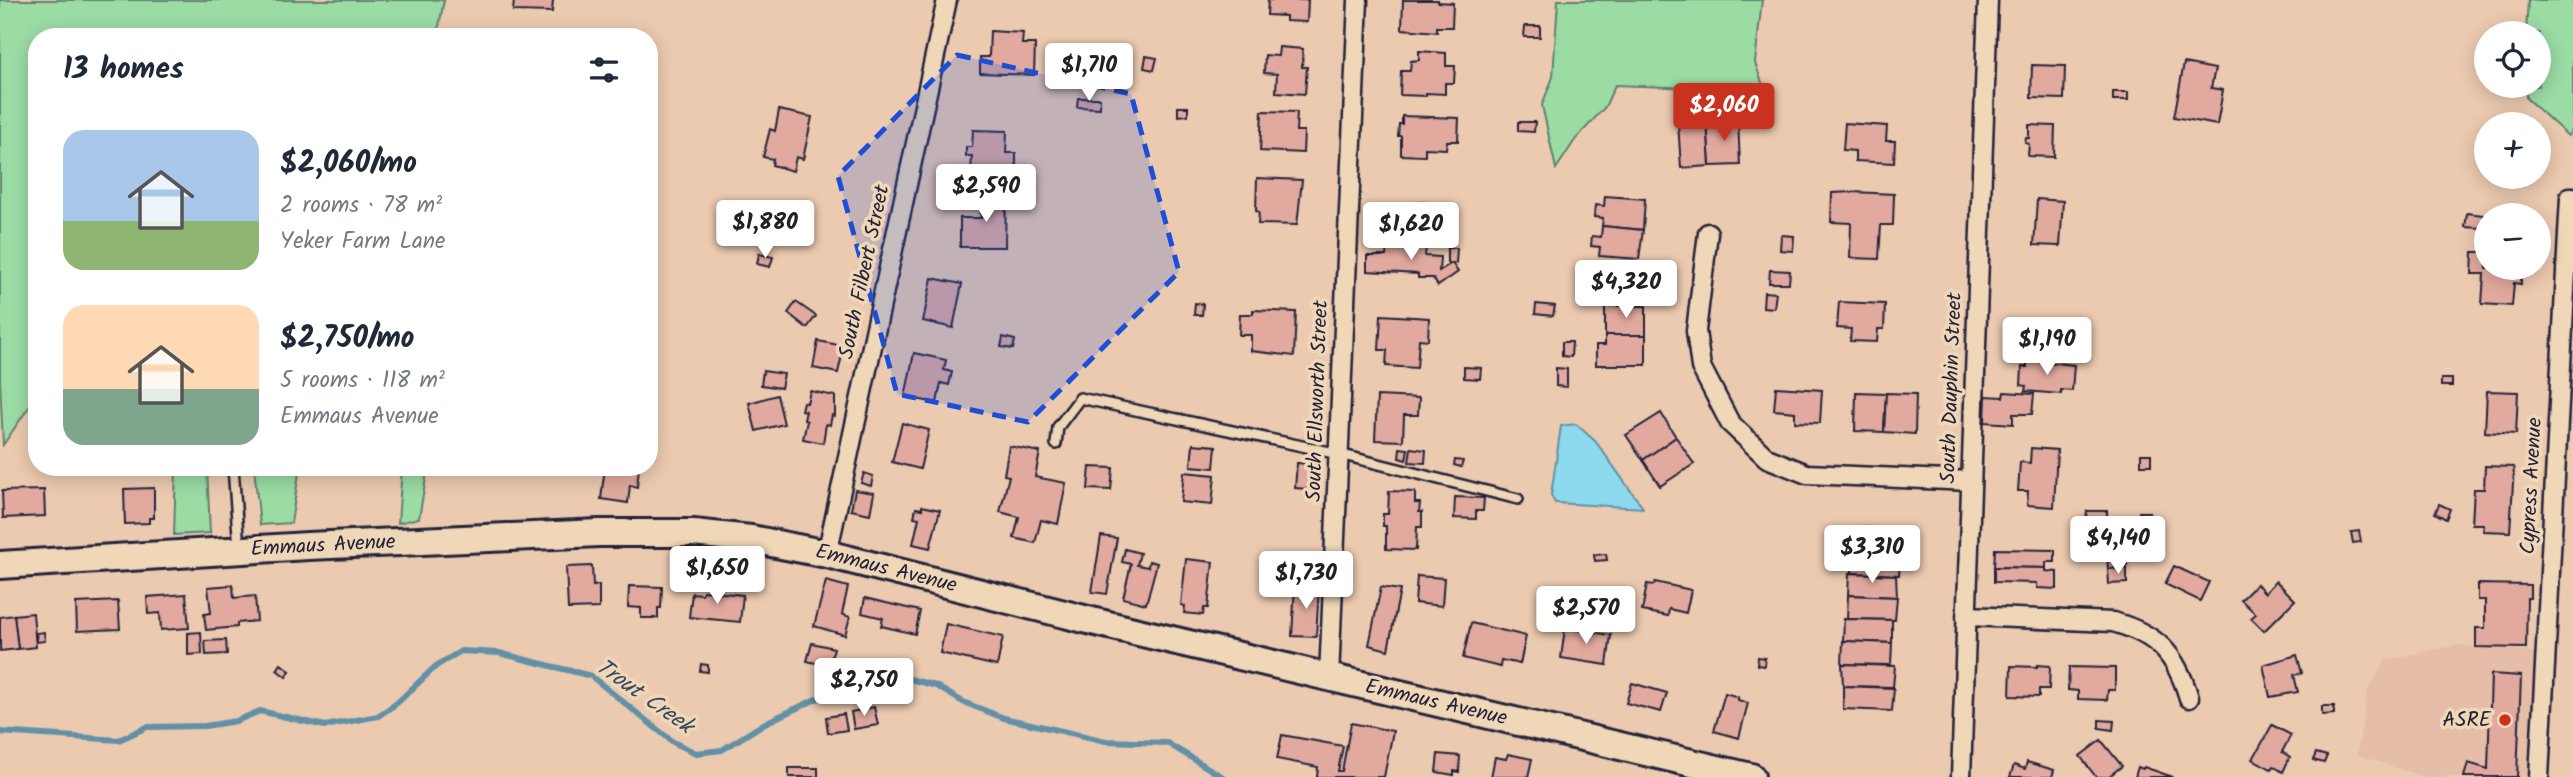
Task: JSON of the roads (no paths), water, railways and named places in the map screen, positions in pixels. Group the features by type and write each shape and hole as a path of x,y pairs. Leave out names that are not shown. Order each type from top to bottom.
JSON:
{"main road":[{"name":"Emmaus Avenue","path":"0,565 239,550 655,532 751,539 827,554 1329,678 1751,777"}],"street":[{"name":"South Filbert Street","path":"827,554 947,0"},
{"name":"South Ellsworth Street","path":"1329,678 1358,0"},
{"name":"South Dauphin Street","path":"1961,777 1989,0"},
{"name":"Cypress Avenue","path":"2539,777 2572,197"},
{"path":"1709,233 1696,331 1700,367 1730,423 1766,458 1807,474 1971,481"},
{"path":"1966,616 2113,622 2134,628 2155,640 2171,655 2182,674 2189,698"}],"lane":[{"path":"1056,444 1058,427 1080,398 1339,454 1518,499"},
{"path":"234,476 239,550"}],"water":[{"path":"1576,424 1596,442 1643,508 1555,503 1551,495 1561,426"}],"waterway":[{"name":"Trout Creek","path":"0,732 119,740 147,727 205,726 236,721 260,711 325,726 378,716 397,703 436,666 461,651 499,653 591,676 673,742 696,753 722,750 765,723 829,693 877,682 910,679 936,686 963,702 1004,718 1106,741 1167,743 1223,777"}],"place":[{"name":"ASRE","path":"2505,720"}]}
